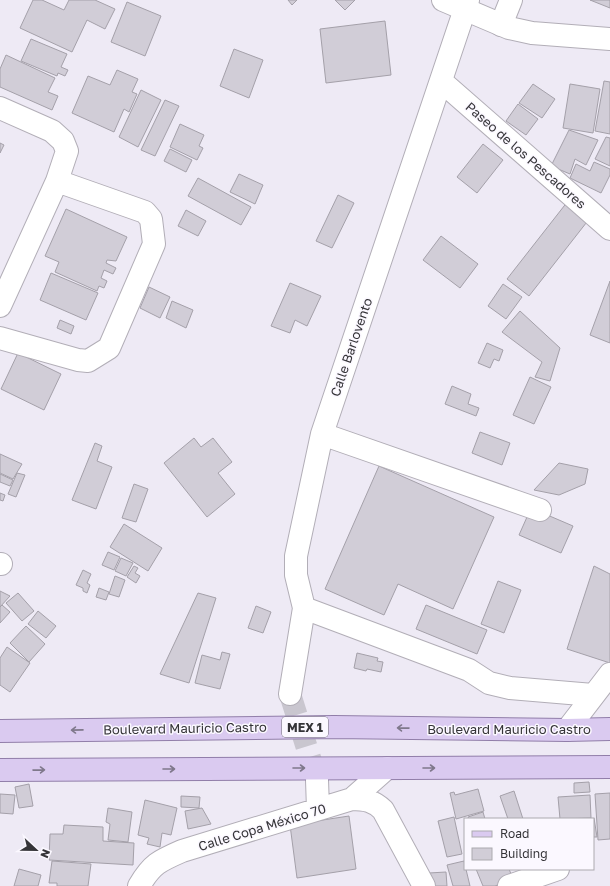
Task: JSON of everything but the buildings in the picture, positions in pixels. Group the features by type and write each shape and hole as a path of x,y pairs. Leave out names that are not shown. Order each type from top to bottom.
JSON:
{"main road":[{"name":"Boulevard Mauricio Castro","path":"0,731 334,727 567,730 610,729"},
{"path":"0,770 610,767"}],"street":[{"path":"443,0 466,4 501,25 509,28 532,33 610,39"},
{"path":"501,25 511,0"},
{"name":"Calle Barlovento","path":"290,694 304,608 296,575 296,556 322,434 466,4"},
{"name":"Paseo de los Pescadores","path":"441,81 610,229"},
{"path":"0,108 52,131 63,141 67,151 57,181 0,306"},
{"path":"0,338 78,360 88,361 109,348 154,244 151,219 145,212 57,181"},
{"path":"322,434 540,510"},
{"path":"304,608 469,670 489,683 510,688 594,695"},
{"path":"567,730 610,674"},
{"name":"Calle Copa México 70","path":"139,886 147,872 162,860 182,851 352,798 387,768"},
{"path":"316,780 318,809"},
{"path":"352,798 377,804 383,810 424,886"},
{"path":"509,886 555,870"}],"tunnel":[{"path":"290,694 317,780"}]}
